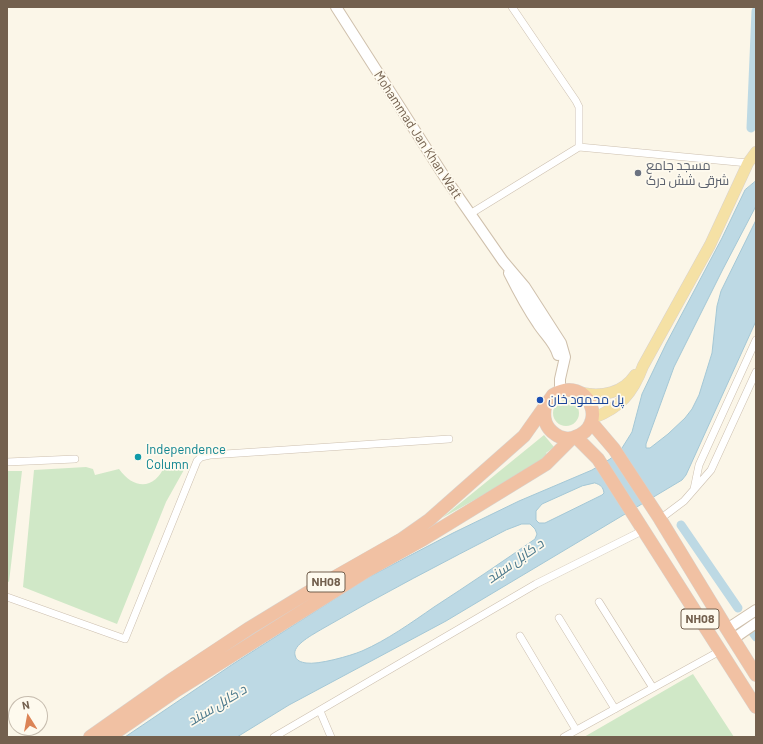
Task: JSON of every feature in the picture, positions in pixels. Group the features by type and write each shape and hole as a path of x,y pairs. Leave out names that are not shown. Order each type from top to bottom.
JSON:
{"highway":[{"path":"556,393 567,389 582,393"},
{"name":"NH08","path":"90,737 171,680 248,629 307,592 402,539 429,520 524,436 545,407 548,400 556,393"},
{"name":"NH08","path":"109,737 177,690 368,570 422,540 546,464 574,438 583,434 588,429 592,420 593,411 591,404 582,393"},
{"name":"NH08","path":"545,407 545,423 550,430 560,437 574,438 598,459 756,707"},
{"name":"NH08","path":"592,420 614,449 660,519 756,675"}],"main road":[{"name":"Mohammad Jan Khan Watt","path":"336,7 470,214 503,261 525,287 563,347 565,357 556,393"},
{"path":"592,420 612,409 621,402 635,385 643,366 710,245 748,163 756,152"},
{"path":"582,393 598,395 613,392 627,384 643,366"},
{"path":"730,634 756,610"},
{"path":"730,634 756,623"}],"street":[{"path":"512,7 579,107 579,147"},
{"path":"470,214 579,147 748,163"},
{"path":"694,489 699,465 756,340"},
{"path":"660,519 684,501 711,470 756,372"},
{"path":"7,597 125,639 134,621 197,461 201,457 210,455 450,439"},
{"path":"7,462 75,459"},
{"path":"274,737 536,584 644,530"},
{"path":"599,602 653,688"},
{"path":"559,618 615,709"},
{"path":"520,636 576,730"},
{"path":"564,737 720,651"},
{"path":"320,711 331,737"}],"green space":[{"path":"566,400 575,404 579,413 575,422 566,426 557,422 553,413 557,404"},
{"path":"544,435 554,447 546,453 550,458 442,518"},
{"path":"165,465 185,468 166,502 117,624 23,587 34,470 86,467 93,469 95,475 119,469 131,481 138,484 144,484 150,483 156,479"},
{"path":"7,471 22,471 9,582 7,581"},
{"path":"693,674 734,737 584,737"}],"water":[{"name":"د کابل سيند","path":"756,181 756,206 674,367 646,444 646,448 650,448 668,434 685,418 692,409 699,395 712,353 717,306 721,291 756,220 756,321 686,475 682,480 446,621 289,705 237,737 125,737 233,664 367,578 453,533 519,501 592,470 610,459 622,448 632,432 642,394 745,190","holes":["595,483 600,485 602,488 604,493 602,495 545,523 539,523 536,520 536,511 542,504 582,486","522,524 530,524 535,529 537,534 535,539 390,636 362,651 334,660 318,663 306,663 296,659 295,651 297,647 304,640 314,634 367,603 436,566 506,530"]}],"waterway":[{"path":"751,128 756,11"},
{"path":"681,525 738,608"},
{"path":"751,630 756,637"}],"place":[{"name":"مسجد جامع شرقی شش درک","path":"638,173"},
{"name":"پل محمود خان","path":"540,400"},
{"name":"Independence Column","path":"138,457"}]}
